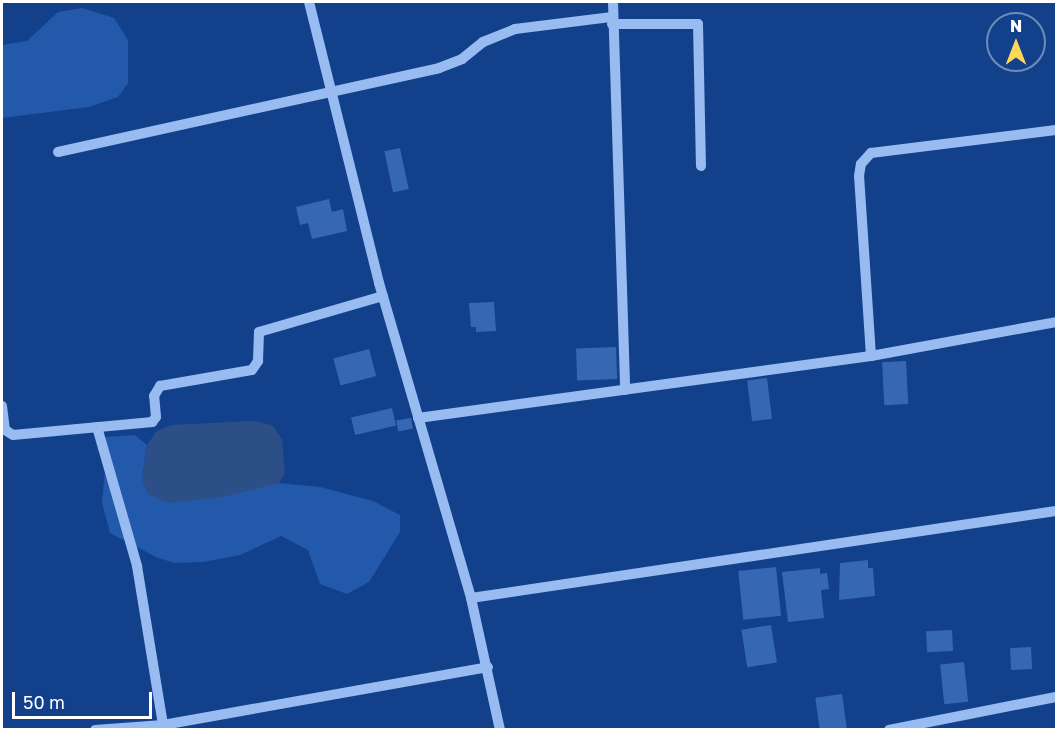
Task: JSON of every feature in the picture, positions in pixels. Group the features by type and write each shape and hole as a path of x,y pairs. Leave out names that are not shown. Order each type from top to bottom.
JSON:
{"street":[{"path":"309,2 383,296 471,598 500,729"},
{"path":"613,2 625,390"},
{"path":"58,152 240,115 330,91 447,66 483,42 515,29 612,20 698,24 701,166"},
{"path":"871,356 859,176 861,164 871,153 1056,130"},
{"path":"2,406 4,430 13,435 152,422 156,417 156,390 165,384 252,370 258,361 256,336 266,328 383,296"},
{"path":"418,418 871,356 1056,322"},
{"path":"97,427 137,566 163,725"},
{"path":"471,598 1056,511"},
{"path":"95,729 163,725 488,667"},
{"path":"889,729 1056,697"}],"shaded area":[{"path":"82,8 114,18 128,40 128,83 118,97 89,107 2,118 2,45 27,41 58,12"},
{"path":"254,421 272,425 282,439 285,473 279,483 223,497 168,503 148,494 142,480 147,445 156,432 171,425"},
{"path":"135,435 147,445 142,480 267,482 320,487 373,501 400,515 400,532 369,582 347,594 320,584 308,550 281,536 240,555 204,562 174,563 156,557 110,533 102,503 106,459 97,449 106,437"}],"building":[{"path":"400,148 409,189 393,192 384,151"},
{"path":"329,199 332,212 343,209 347,231 312,239 308,223 300,225 296,207"},
{"path":"494,302 496,331 476,332 476,327 471,327 469,303"},
{"path":"616,347 617,379 577,380 576,348"},
{"path":"369,349 376,376 341,386 333,359"},
{"path":"906,361 908,404 884,405 882,362"},
{"path":"767,378 772,419 752,421 747,380"},
{"path":"392,408 396,426 355,435 351,417"},
{"path":"411,418 413,429 398,431 396,421"},
{"path":"868,560 868,568 873,568 875,596 839,600 840,563"},
{"path":"776,567 781,616 743,620 738,571"},
{"path":"820,568 820,574 827,573 829,589 821,590 824,618 788,622 782,572"},
{"path":"771,625 777,663 747,667 741,630"},
{"path":"952,630 953,651 927,652 926,631"},
{"path":"1031,647 1032,669 1011,670 1010,648"},
{"path":"964,662 968,702 944,704 940,665"},
{"path":"842,694 847,730 820,730 815,698"}]}
